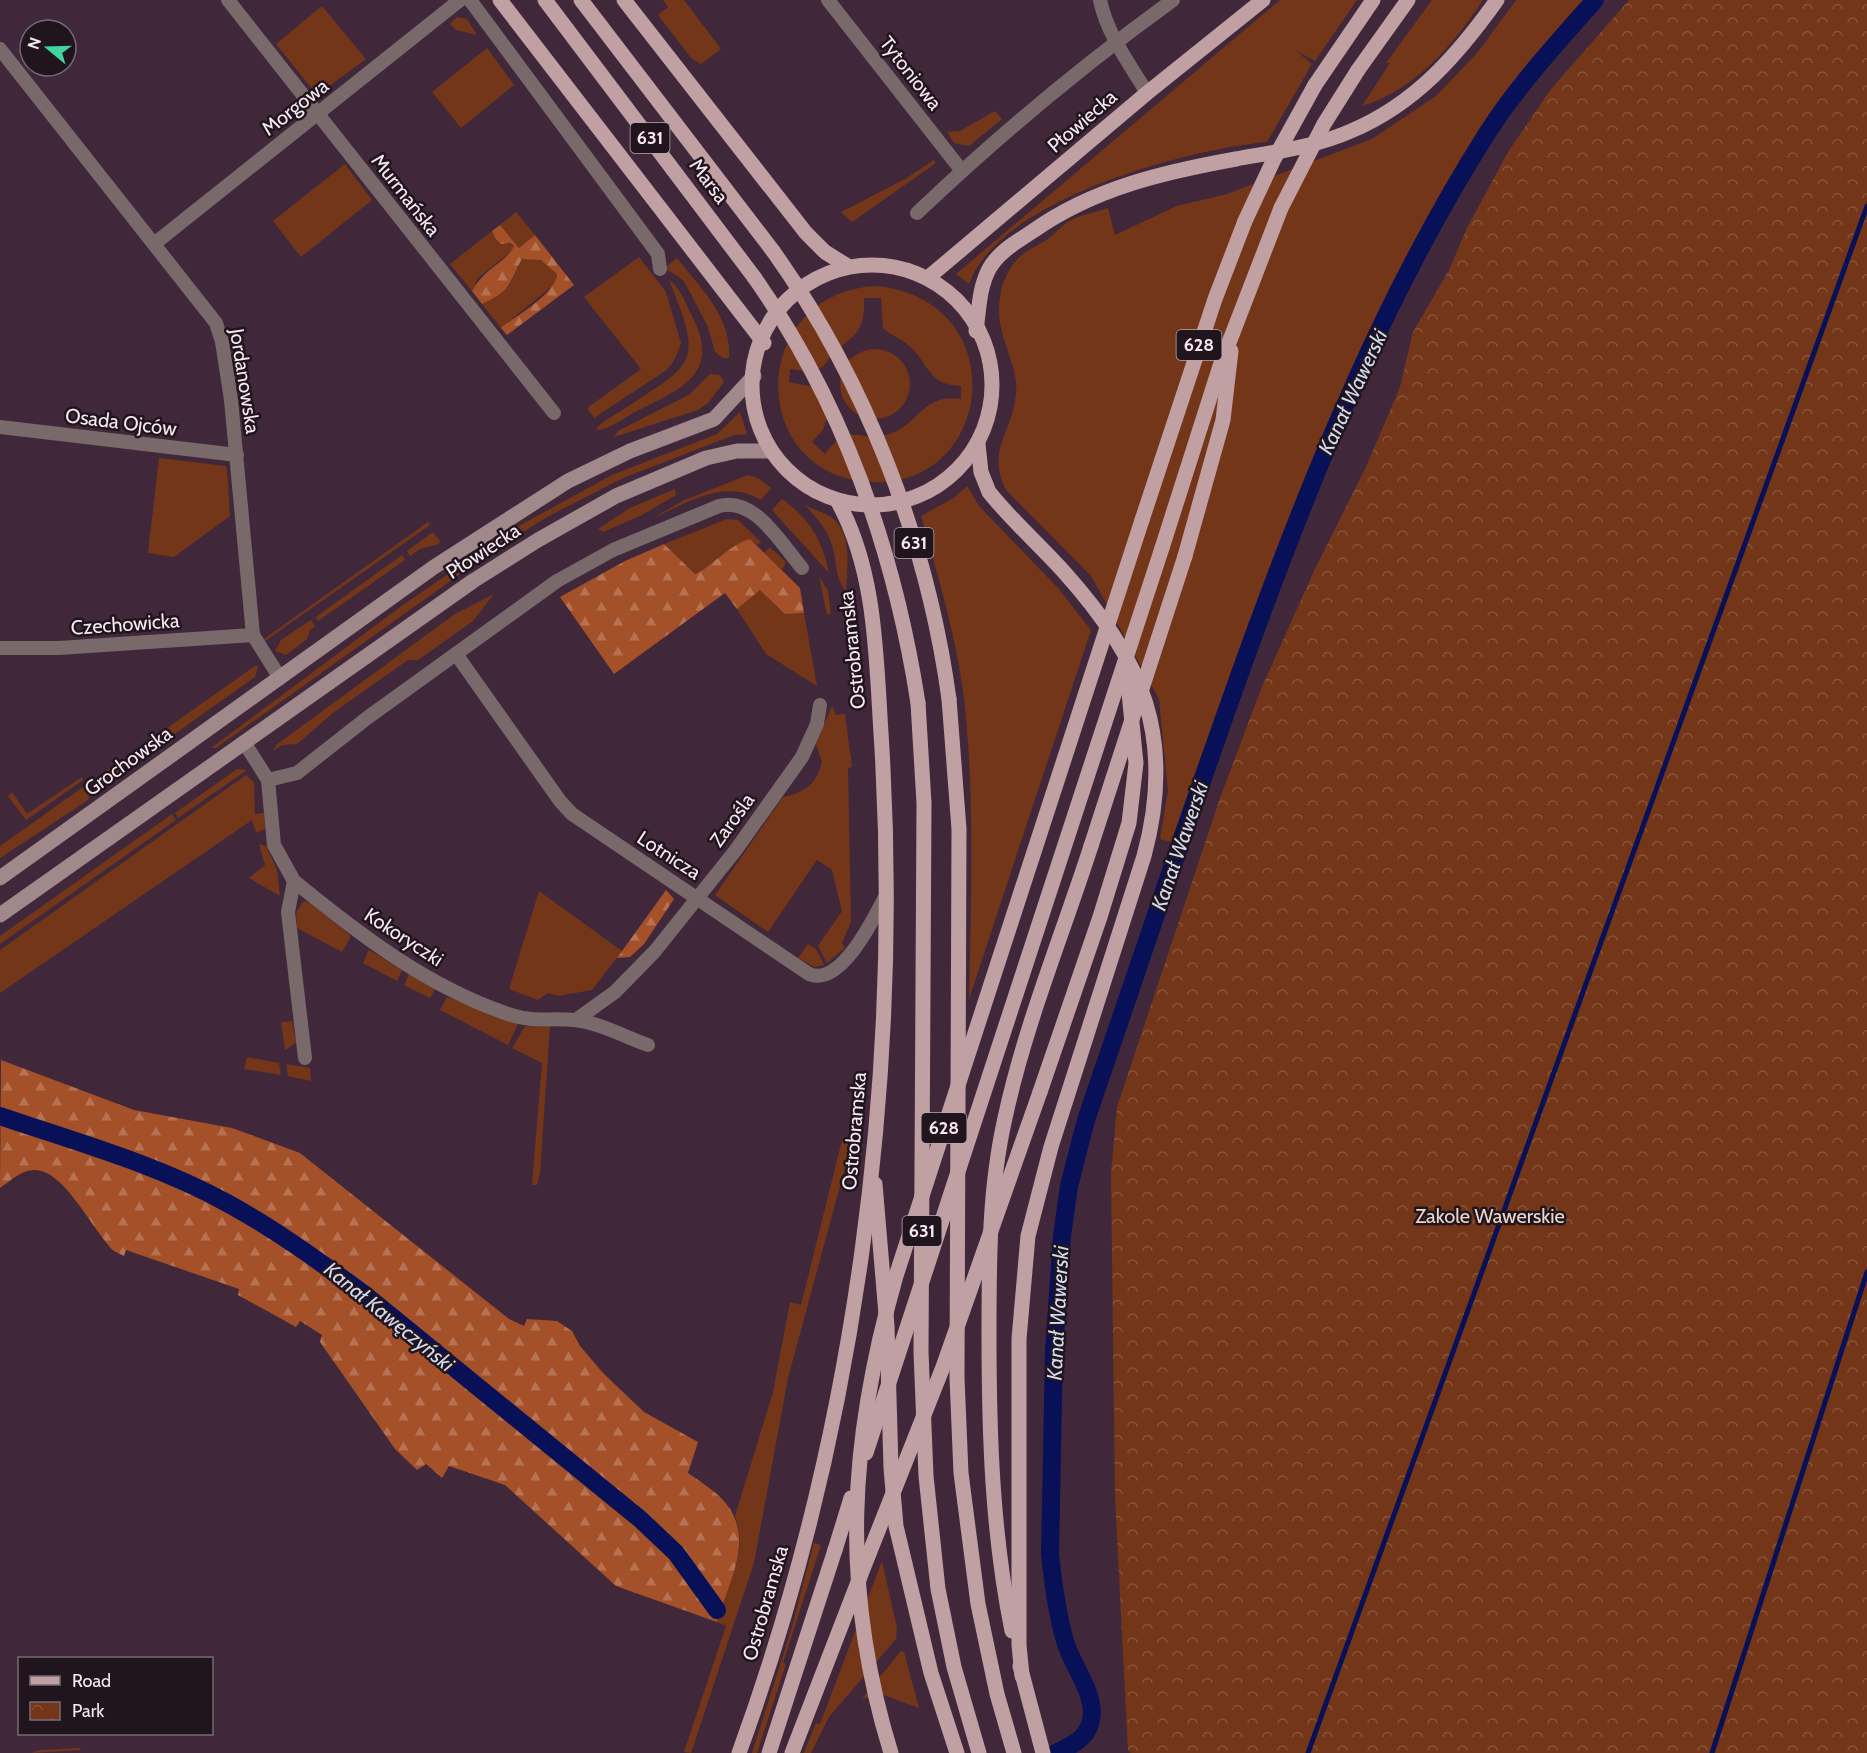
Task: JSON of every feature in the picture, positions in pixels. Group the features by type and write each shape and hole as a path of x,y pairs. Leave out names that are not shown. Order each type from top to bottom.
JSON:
{"main road":[{"path":"500,0 764,343"},
{"name":"Marsa","path":"545,0 754,277 797,344 853,456 884,545 902,613 918,703 924,803 921,1352 926,1476 938,1589 954,1667 979,1753"},
{"name":"Marsa","path":"581,0 782,264 814,314 856,393 881,449 912,534 935,622 949,699 959,829 957,1378 961,1473 978,1604 1000,1704 1014,1750"},
{"path":"624,0 806,233 825,252 846,265"},
{"name":"Płowiecka","path":"930,276 1147,93 1263,0"},
{"name":"628","path":"891,1753 870,1675 857,1573 856,1512 859,1451 873,1362 896,1276 1215,299 1245,221 1281,145 1315,85 1373,0"},
{"path":"769,1753 1162,548 1198,429 1234,328 1281,208 1324,124 1358,70 1408,0"},
{"path":"976,331 981,290 990,266 1001,254 1045,222 1092,197 1156,175 1296,148 1348,133 1368,123 1431,80 1468,40 1497,0"},
{"path":"890,262 908,266 930,276 953,297 976,331 985,356 992,390 986,425 978,444 952,476 929,490 882,505 838,502 800,482 771,451 757,415 754,376 764,343 775,318 799,290 813,279 846,265 890,262"},
{"name":"628","path":"1043,1753 1022,1676 1005,1592 992,1484 989,1392 989,1237 995,1170 1010,1099 1185,556 1223,420 1234,328"},
{"name":"Płowiecka","path":"280,678 434,567 568,481 630,451 714,419 754,376"},
{"path":"978,444 981,472 989,492 1095,607 1132,663 1152,726 1155,795 1148,840 1139,872 1051,1147 1028,1236 1019,1339 1018,1632 1022,1676"},
{"name":"Płowiecka","path":"244,742 473,581 538,540 616,496 706,458 737,451 771,451"},
{"name":"Ostrobramska","path":"739,1753 771,1662 813,1511 835,1408 872,1173 881,1074 886,807 876,649 860,553 853,529 838,502"},
{"path":"792,1753 943,1367 1040,1092 1125,839 1132,805 1136,763 1135,732 1127,670 1118,642"},
{"name":"Grochowska","path":"0,878 280,678"},
{"path":"0,915 244,742"},
{"path":"872,1173 880,1221 887,1326 891,1468 896,1526 932,1673 957,1753"}],"street":[{"name":"Murmańska","path":"228,0 554,413"},
{"name":"Morgowa","path":"154,244 460,0"},
{"path":"470,0 658,254 660,269"},
{"name":"Tytoniowa","path":"828,0 962,171"},
{"path":"1100,0 1105,21 1147,93"},
{"name":"Płowiecka","path":"917,213 962,171 1116,42 1173,0"},
{"name":"Jordanowska","path":"0,49 216,323 228,372 253,635 280,678"},
{"name":"Osada Ojców","path":"0,427 237,455"},
{"path":"268,780 297,773 456,654 581,566 649,534 726,504 750,510 802,568"},
{"name":"Czechowicka","path":"0,648 59,648 253,635"},
{"name":"Lotnicza","path":"456,654 560,801 572,814 698,897 808,974 826,973 860,944 886,895"},
{"name":"Zarośla","path":"576,1020 615,992 655,951 698,897 802,757 817,724 820,705"},
{"name":"Kokoryczki","path":"244,742 268,780 274,845 294,881 365,938 457,994 530,1019 576,1020 648,1045"},
{"path":"294,881 288,912 305,1058"}],"green space":[{"path":"663,0 684,0 721,49 701,64 692,59 658,15 668,7"},
{"path":"1280,0 1357,0 1315,61 1295,50 1312,64 1267,142 1191,155 1099,184 1055,204 1017,227 987,254 969,284 956,274"},
{"path":"1432,0 1483,0 1472,17 1432,64 1399,89 1362,106 1390,63 1386,63"},
{"path":"1516,0 1590,0 1504,101 1407,257 1376,317 1247,627 1171,842 1160,839 1168,791 1159,699 1091,576 1006,490 1001,476 999,453 1014,408 1016,394 1013,368 999,318 1000,297 1005,278 1016,260 1024,253 1078,217 1108,208 1115,235 1177,206 1227,194 1372,139 1436,96 1478,52"},
{"name":"Zakole Wawerskie","path":"1629,0 1867,0 1867,1753 1131,1753 1128,1750 1115,1497 1111,1173 1117,1107 1220,798 1261,689 1314,571 1366,467 1400,387 1413,332 1449,270 1467,228 1508,152 1551,89"},
{"path":"322,6 366,59 317,95 276,44"},
{"path":"457,17 467,19 477,35 456,30 450,24"},
{"path":"487,48 514,85 461,128 432,92"},
{"path":"995,111 1002,119 969,146 954,143 947,132 960,131"},
{"path":"934,160 936,163 852,222 841,212 905,179"},
{"path":"345,164 372,200 301,257 273,221"},
{"path":"516,212 535,235 519,248 500,225"},
{"path":"500,225 519,248 535,235 574,285 507,335 501,328 544,296 551,288 557,274 541,260 522,259 504,291 482,304 472,291 482,277 514,246 510,243 501,244 495,238 492,231"},
{"path":"492,231 495,238 514,246 513,250 478,278 472,291 450,264"},
{"path":"639,257 666,292 681,343 671,365 665,371 594,418 587,408 641,369 584,297"},
{"path":"533,258 546,264 557,274 555,284 501,328 482,304 504,291 522,259"},
{"path":"677,258 705,292 720,317 726,329 729,358 723,358 715,352 708,327 684,281 665,268"},
{"path":"669,280 682,295 700,334 702,350 700,364 693,376 670,394 612,426 596,430 607,419 665,382 678,371 686,359 689,346 687,330"},
{"path":"877,286 922,299 952,324 969,356 972,392 964,427 943,456 912,476 871,482 830,472 801,449 784,418 778,384 785,349 804,318 835,296","holes":["864,298 881,298 883,328 914,351 934,377 950,385 961,386 961,399 938,400 892,433 880,436 849,435 834,444 825,454 812,442 823,430 828,415 814,387 789,382 790,369 807,371 823,367 857,331 864,313"]},
{"path":"875,349 888,352 900,359 907,371 910,384 907,397 900,409 888,416 875,419 862,416 850,409 843,397 840,384 843,371 850,359 862,352"},
{"path":"710,374 720,375 724,382 708,403 698,410 614,437 618,431 690,394"},
{"path":"740,412 747,434 734,435 623,478 549,516 498,547 216,748 211,748 403,605 517,527 612,475 717,434"},
{"path":"159,458 226,466 227,470 230,516 174,557 148,553"},
{"path":"748,475 758,478 771,488 761,500 733,491 720,492 693,500 653,518 682,501"},
{"path":"967,486 979,506 1058,588 1091,630 969,999 971,811 964,698 951,629 921,516 955,497"},
{"path":"675,489 676,495 642,515 603,532 598,529 630,508"},
{"path":"782,499 800,514 813,531 823,550 829,573 772,510"},
{"path":"805,505 831,517 843,532 847,551 846,591 838,575 830,539 821,523"},
{"path":"727,519 738,520 761,542 757,545 750,539 695,574 664,544"},
{"path":"428,522 430,525 265,641 264,639"},
{"path":"433,532 440,541 439,544 420,549 410,556 407,551"},
{"path":"750,539 800,588 804,613 785,614 760,590 737,609 725,593 614,674 560,597 625,561 664,544 695,574 735,546"},
{"path":"770,547 786,562 782,570 764,553"},
{"path":"402,555 405,560 318,621 316,617"},
{"path":"819,576 828,591 831,614 827,615"},
{"path":"760,590 783,610 804,613 817,686 766,654 737,609"},
{"path":"494,594 473,621 418,660 408,660 334,712 297,744 282,745 273,751 276,745 455,614"},
{"path":"311,620 315,626 310,630 307,639 286,655 275,651 281,640"},
{"path":"258,666 255,677 104,784 96,778"},
{"path":"832,706 836,715 845,714 852,767 848,768 851,922 842,943 845,948 827,963 818,946 842,911 832,870 817,860 768,932 715,895 783,797 803,790 817,776 822,762 816,744"},
{"path":"237,769 247,770 178,818 175,813"},
{"path":"246,775 254,782 255,814 264,813 265,829 256,833 252,820 0,993 0,950"},
{"path":"82,777 83,780 26,820 8,796 12,792 27,814"},
{"path":"86,785 91,791 88,800 0,858 0,846"},
{"path":"172,814 176,820 0,944 0,936"},
{"path":"259,844 266,846 277,870 280,896 249,878 265,865"},
{"path":"666,890 674,899 644,944 630,957 617,958"},
{"path":"539,891 622,951 592,990 558,996 548,993 538,1000 509,989"},
{"path":"304,901 350,935 342,952 297,928 296,912"},
{"path":"808,944 816,949 824,965 814,967 798,958"},
{"path":"369,950 402,970 397,981 363,963"},
{"path":"409,974 435,989 430,998 404,985"},
{"path":"447,997 518,1024 508,1045 440,1010"},
{"path":"292,1021 296,1043 285,1050 281,1022"},
{"path":"525,1026 550,1027 540,1173 537,1185 532,1185 542,1063 512,1048"},
{"path":"247,1057 279,1063 281,1075 244,1069"},
{"path":"1,1060 134,1110 232,1128 300,1153 509,1319 524,1326 527,1319 557,1321 572,1331 580,1346 603,1373 644,1412 698,1442 688,1473 718,1495 730,1509 737,1524 739,1540 734,1573 717,1622 616,1586 505,1485 449,1466 442,1478 426,1464 417,1470 395,1449 320,1342 322,1335 300,1321 296,1327 238,1295 239,1289 126,1250 124,1256 114,1251 66,1189 44,1172 33,1170 24,1172 0,1188"},
{"path":"286,1064 310,1068 311,1081 288,1076"},
{"path":"843,1136 851,1138 850,1149 788,1378 754,1563 691,1753 684,1752 726,1626 717,1622 738,1556 739,1529 735,1516 773,1392 790,1302 801,1305"},
{"path":"814,1543 821,1545 783,1663 786,1664 757,1753 752,1753 791,1630"},
{"path":"882,1561 897,1628 896,1639 829,1717 811,1753 804,1753 816,1723 820,1724"},
{"path":"901,1651 904,1652 919,1708 881,1694 862,1699"},
{"path":"80,1748 81,1750 31,1753 40,1750"}],"waterway":[{"name":"Kanał Wawerski","path":"1056,1753 1085,1734 1092,1713 1088,1692 1068,1651 1062,1630 1050,1554 1054,1351 1062,1236 1069,1186 1086,1120 1190,814 1255,632 1304,504 1357,377 1417,254 1486,135 1524,82 1595,0"},
{"path":"1308,1753 1867,206"},
{"name":"Kanał Kawęczyński","path":"0,1116 144,1165 200,1189 297,1246 364,1294 640,1519 676,1553 717,1610"},
{"path":"1712,1753 1867,1272"}]}
